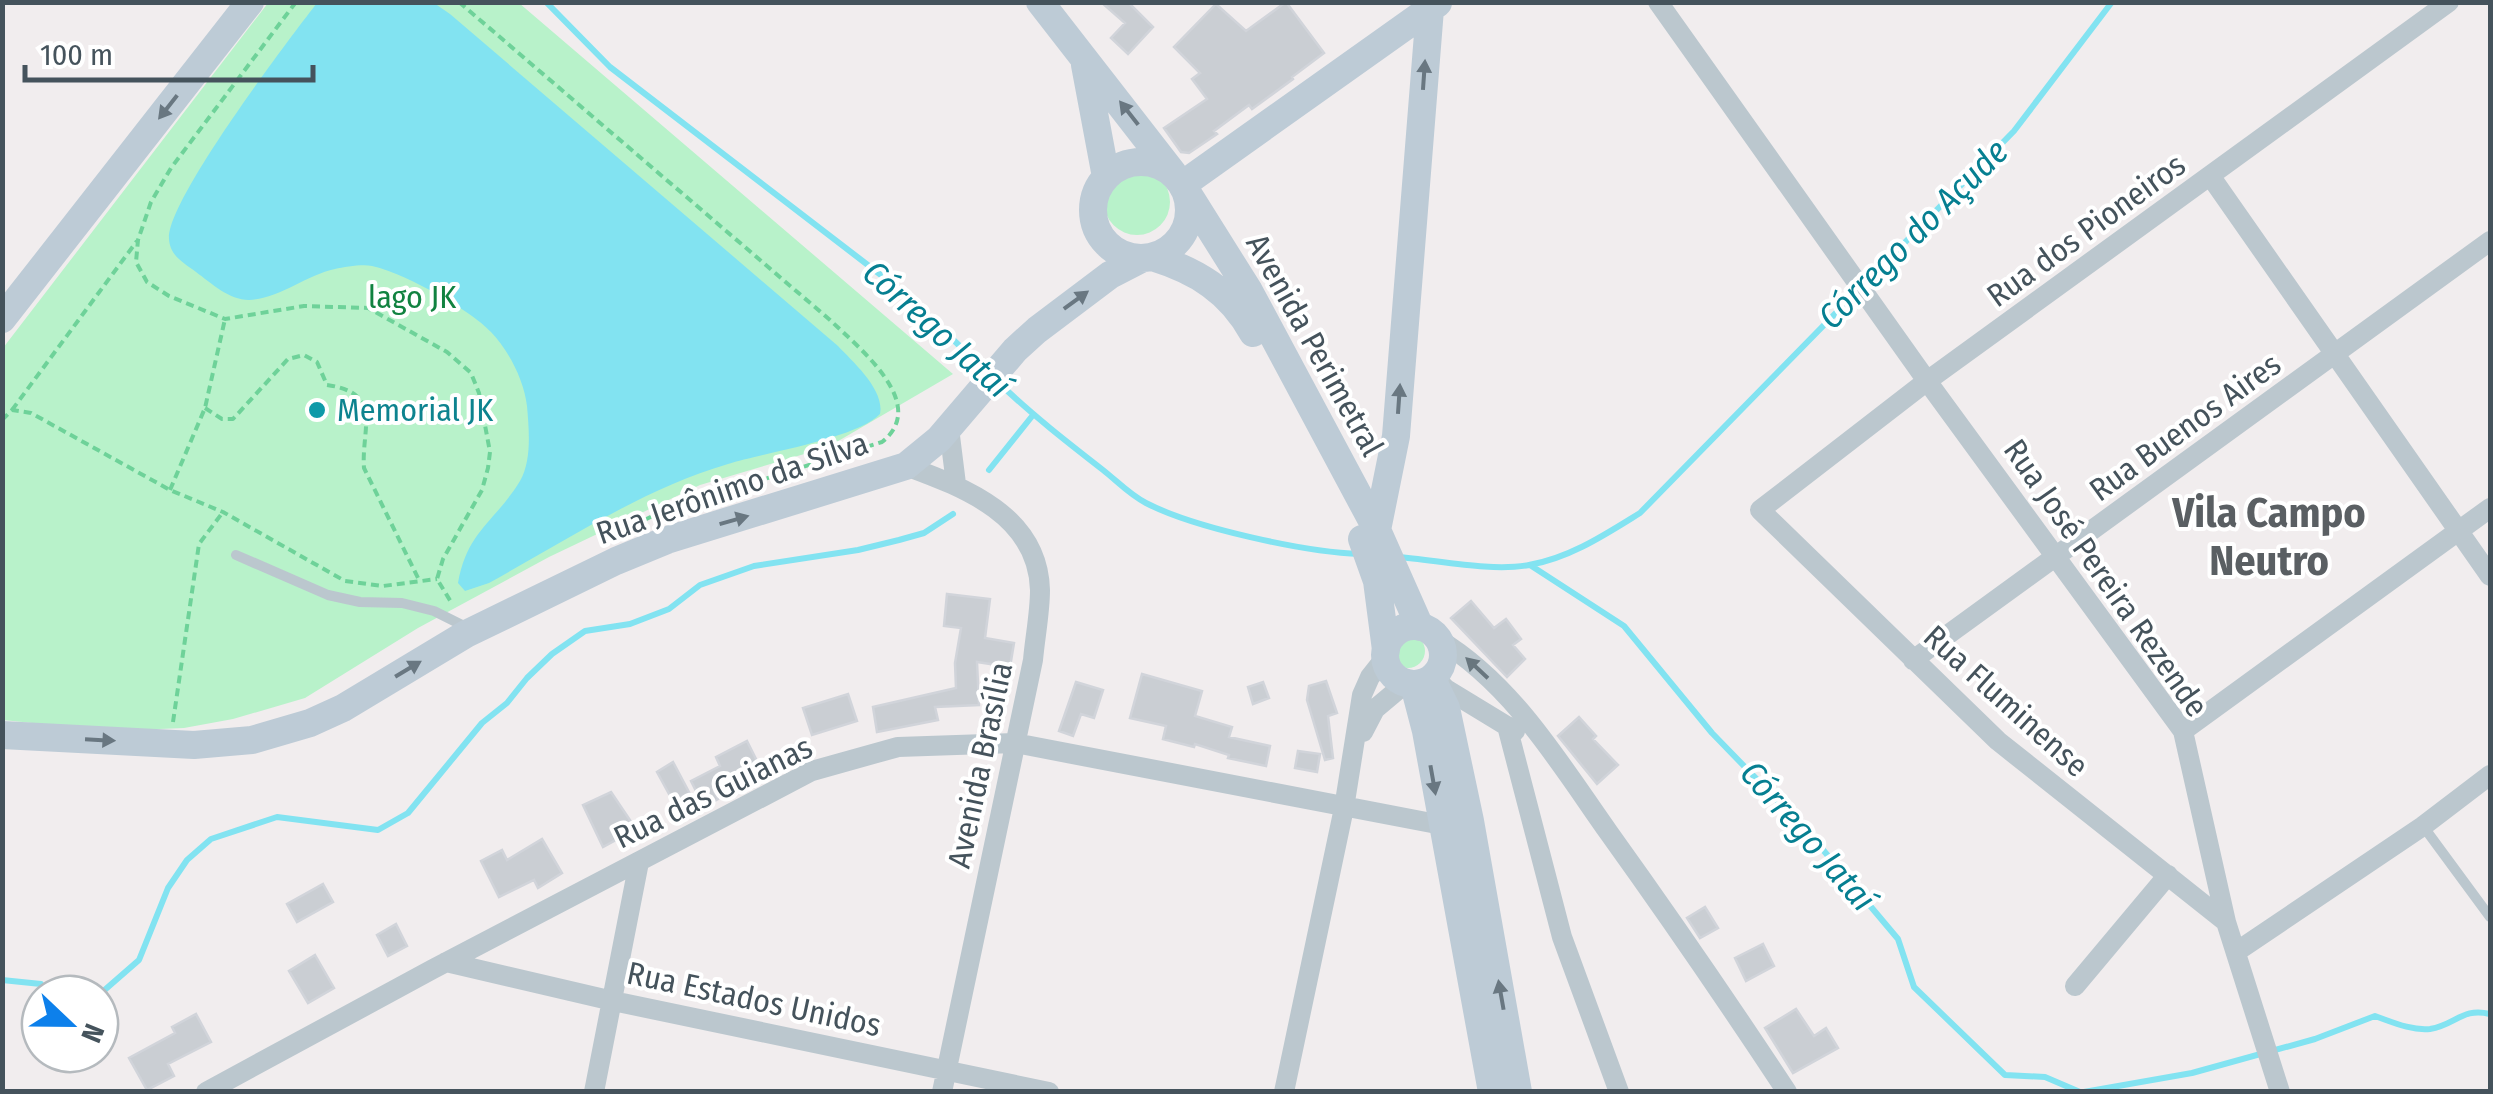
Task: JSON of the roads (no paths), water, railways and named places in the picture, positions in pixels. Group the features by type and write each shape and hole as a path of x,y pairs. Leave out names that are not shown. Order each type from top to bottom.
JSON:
{"main road":[{"path":"2,319 250,2"},
{"name":"Avenida Perimetral","path":"1040,2 1180,183 1249,291 1314,431"},
{"path":"1180,183 1432,5"},
{"path":"1371,531 1396,436 1432,5"},
{"name":"Avenida Perimetral","path":"1082,54 1106,177"},
{"path":"1132,162 1162,166 1180,183 1189,204 1183,233 1174,245 1148,257 1116,251 1097,230 1094,202 1106,177 1132,162"},
{"name":"Avenida Perimetral","path":"1148,257 1208,280 1227,295 1247,322 1371,531 1370,559 1392,598"},
{"name":"Rua Jerônimo da Silva","path":"2,735 172,744 252,740 310,723 474,630 616,561 667,540 906,466 949,428 1016,350 1072,302 1148,257"},
{"path":"1392,598 1429,633 1443,655 1421,681 1442,824 1492,1092"},
{"path":"1392,598 1386,654 1392,674 1421,681 1446,708 1518,1092"},
{"path":"1386,654 1395,634 1411,626 1429,633"}],"street":[{"name":"Rua José Pereira Rezende","path":"1658,2 2183,732 2226,922 2278,1087"},
{"name":"Rua dos Pioneiros","path":"1760,510 1927,381 2449,2"},
{"path":"2211,177 2490,576"},
{"name":"Rua Buenos Aires","path":"1913,660 2490,241"},
{"path":"949,428 956,484"},
{"name":"Avenida Brasília","path":"906,466 956,484 1014,521 1035,556 1040,590 1033,660 942,1092"},
{"path":"2183,732 2490,508"},
{"name":"Rua Fluminense","path":"1760,510 1998,741 2226,922"},
{"path":"1429,633 1477,666 1527,719 1707,970 1786,1092"},
{"path":"1284,1092 1356,747 1362,695 1386,654"},
{"path":"1356,747 1375,709 1421,681 1446,690 1555,757"},
{"path":"1507,726 1562,937 1618,1092"},
{"name":"Rua das Guianas","path":"206,1092 238,1082 446,962 812,771 898,747 1016,742 1344,808 1442,824 1470,821"},
{"path":"2236,952 2490,776"},
{"path":"594,1092 638,862"},
{"path":"2074,986 2168,875"},
{"name":"Rua Estados Unidos","path":"446,962 1050,1092"}],"lane":[{"path":"236,555 328,595 360,602 402,603 434,611 474,630"},
{"path":"2423,826 2490,916"}],"water":[{"path":"317,3 434,3 450,14 838,346 873,386 880,414 852,430 728,464 666,487 489,583 465,591 458,583 468,551 520,481 528,454 523,386 498,340 452,303 372,266 335,269 271,296 249,300 221,290 175,255 170,245 173,219 207,157"}],"waterway":[{"name":"Córrego Jataí","path":"546,2 610,67 903,292 985,370"},
{"name":"Córrego do Açude","path":"1397,557 1481,566 1529,565 1573,551 1640,513 2014,131 2112,2"},
{"name":"Córrego Jataí","path":"998,382 1049,428 1146,503 1250,537 1360,554"},
{"path":"989,470 1033,415"},
{"path":"120,977 139,960 168,888 187,860 211,839 277,817 378,830 408,813 482,723 507,703 552,654 585,631 630,624 669,609 700,585 754,566 899,540 924,533 953,514"},
{"name":"Córrego Jataí","path":"1530,565 1624,626 1712,733 1808,832 1898,939 1914,987 2005,1075 2045,1077 2080,1092"},
{"path":"2,980 20,982"},
{"name":"Córrego Jataí","path":"2084,1092 2192,1073 2315,1039 2375,1016 2423,1029 2439,1027 2472,1013 2490,1014"}],"place":[{"name":"Memorial JK","path":"317,410"}],"district":[{"name":"Vila Campo Neutro","path":"2269,536"}],"park label":[{"name":"lago JK","path":"412,297"}]}
